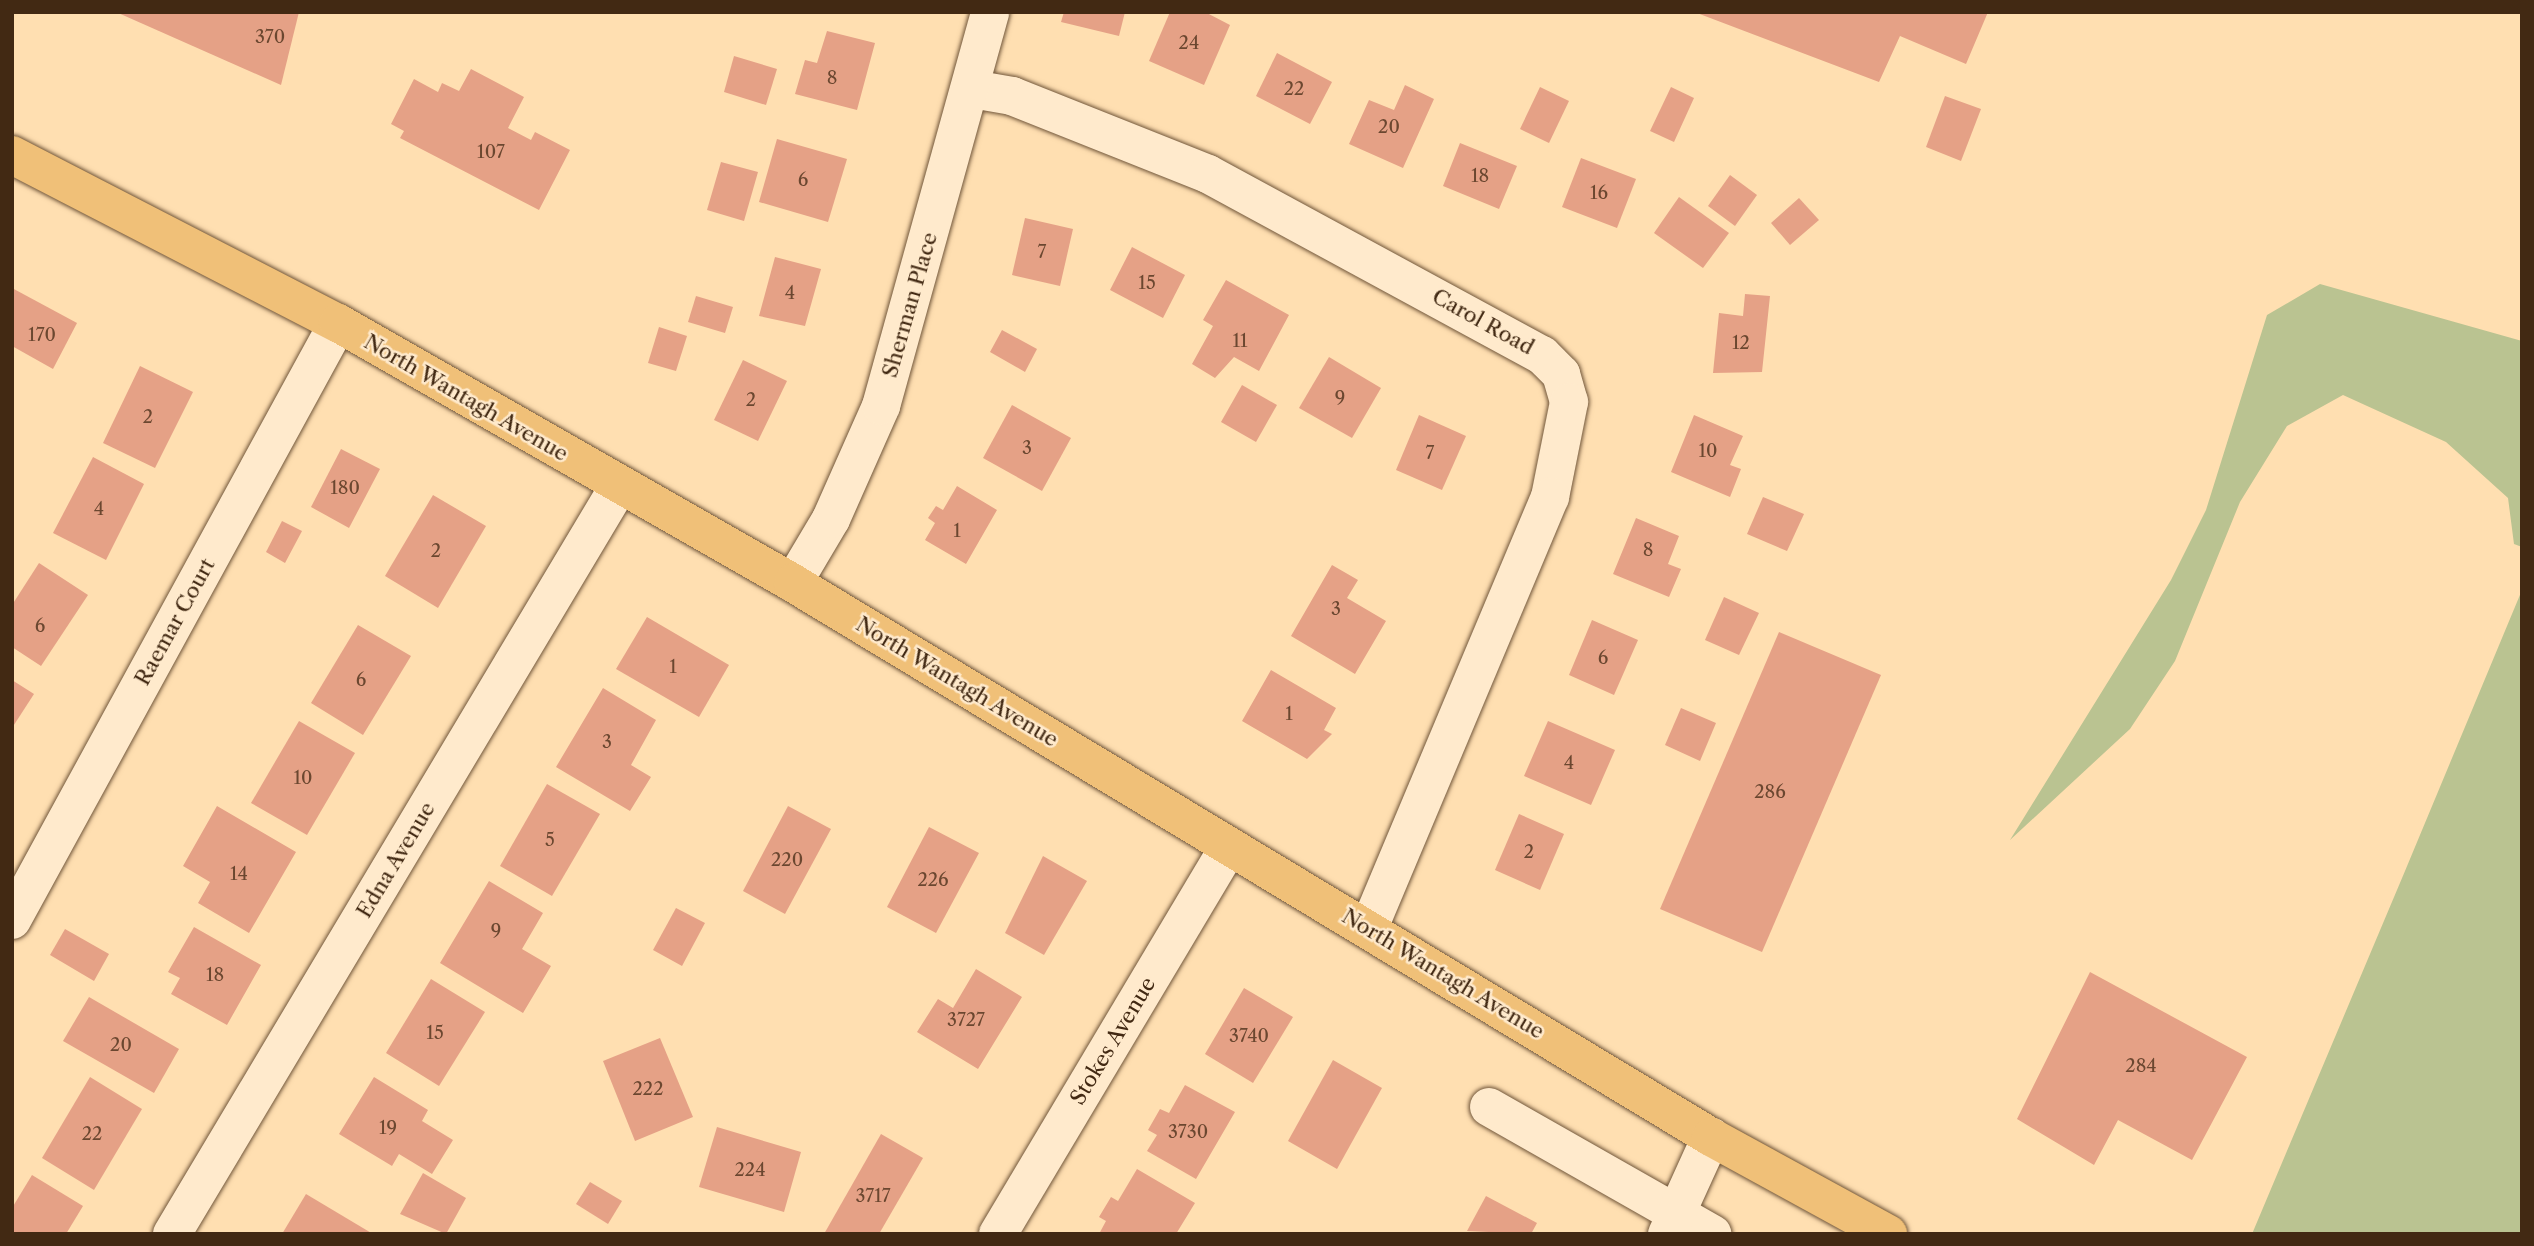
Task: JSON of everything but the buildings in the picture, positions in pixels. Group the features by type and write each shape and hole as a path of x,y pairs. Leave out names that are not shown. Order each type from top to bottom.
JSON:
{"main road":[{"name":"North Wantagh Avenue","path":"12,155 338,323 793,583 1711,1137 1888,1234"}],"street":[{"name":"Sherman Place","path":"793,583 831,519 881,406 972,89 990,12"},
{"name":"Carol Road","path":"972,89 1012,96 1208,174 1531,349 1560,374 1569,402 1550,497 1368,929"},
{"name":"Raemar Court","path":"12,920 338,323"},
{"name":"Edna Avenue","path":"173,1234 620,486"},
{"name":"Stokes Avenue","path":"998,1234 1229,847"},
{"path":"1489,1107 1672,1224 1713,1234"},
{"path":"1672,1224 1711,1137"}],"green space":[{"path":"2320,284 2522,341 2522,547 2514,544 2508,498 2446,442 2343,395 2287,426 2240,502 2175,661 2130,729 2010,840 2171,580 2206,510 2267,315"},
{"path":"2522,590 2522,1234 2252,1234 2405,871"}]}
